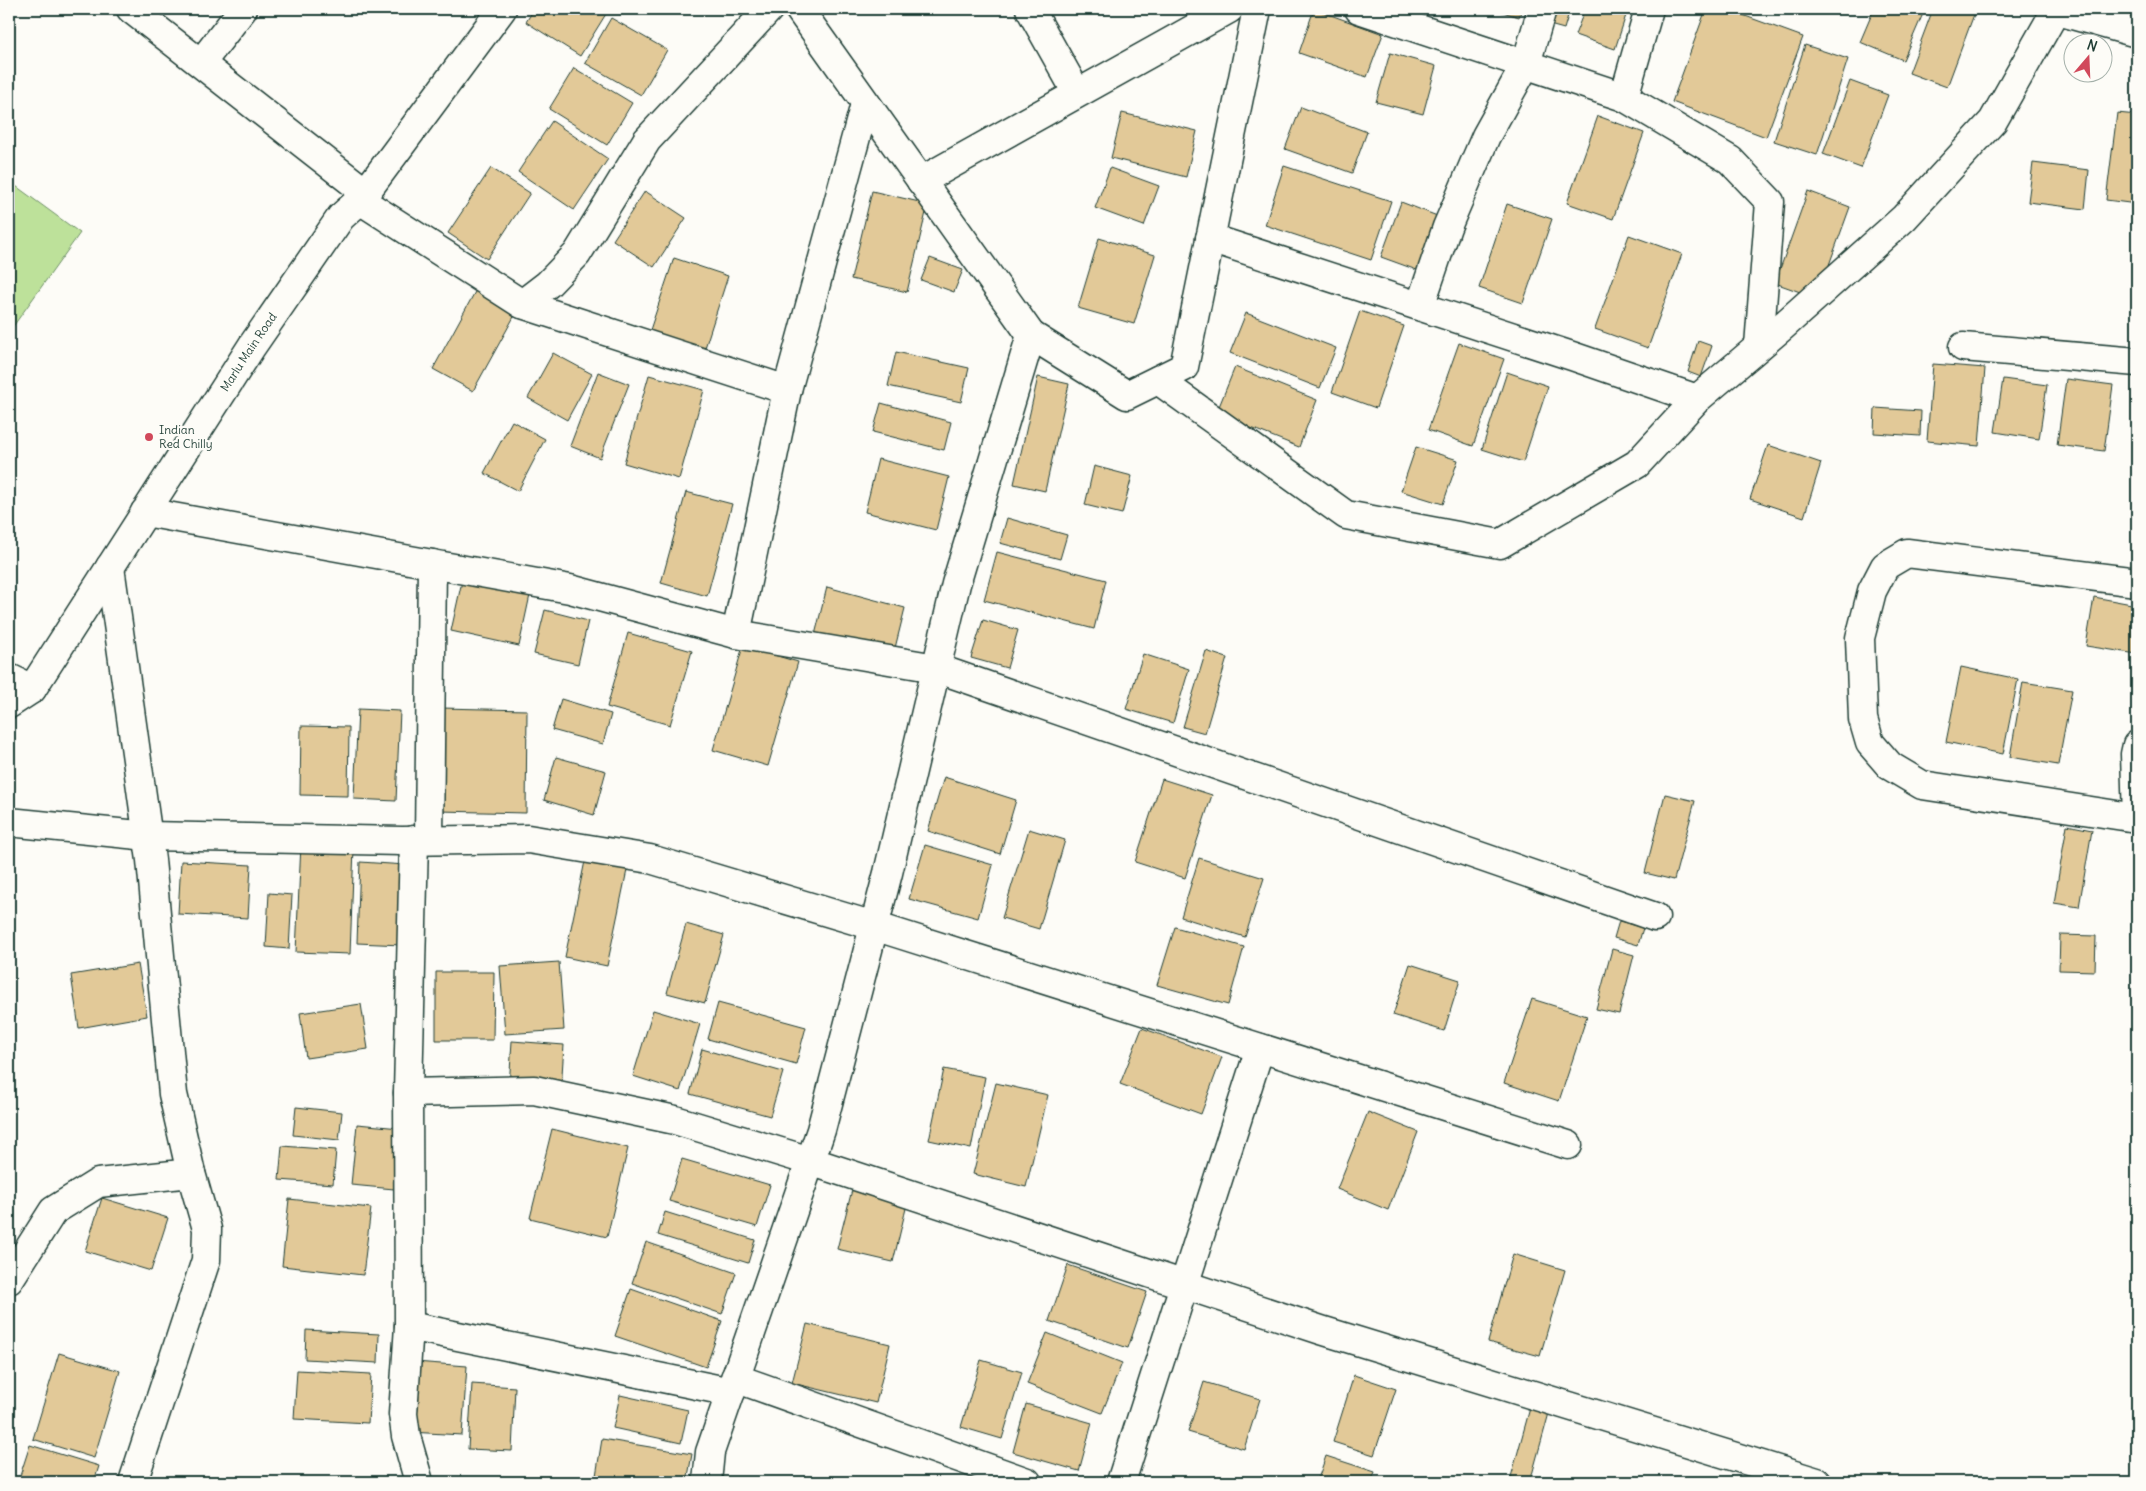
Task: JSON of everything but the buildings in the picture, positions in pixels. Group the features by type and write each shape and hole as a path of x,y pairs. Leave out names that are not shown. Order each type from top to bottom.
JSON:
{"street":[{"path":"131,9 201,63 363,196 522,304 787,390"},
{"path":"201,63 242,9"},
{"name":"Marlu Main Road","path":"9,704 21,683 110,567 257,338 341,217 363,196 502,9"},
{"path":"522,304 548,284 577,254 647,140 769,9"},
{"path":"799,9 1030,335 1127,395 1184,367 1258,9"},
{"path":"1030,9 1077,93"},
{"path":"921,181 1229,9"},
{"path":"1359,9 1624,97 1730,160 1770,202 1759,346"},
{"path":"1420,306 1448,227 1486,136 1526,64 1542,9"},
{"path":"1624,97 1649,9"},
{"path":"1158,380 1346,515 1500,544 1637,464 1697,399 1904,218 1993,121 2054,10 2137,32"},
{"path":"736,634 787,390 866,104"},
{"path":"1210,238 1697,399"},
{"path":"707,1482 710,1452 821,1130 874,926 956,584 1030,335"},
{"path":"1963,347 2137,362"},
{"path":"145,512 570,589 736,634 936,668 1655,917"},
{"path":"2137,582 1907,554 1885,566 1872,590 1860,638 1863,719 1870,743 1890,766 1922,785 2137,818 2137,745"},
{"path":"419,1482 406,1436 403,1414 409,1326 408,1093 422,840 432,564"},
{"path":"110,567 148,836 173,1094 191,1173 207,1229 206,1260 133,1482"},
{"path":"9,822 148,836 422,840 528,839 650,859 874,926 1568,1145"},
{"path":"1121,1482 1260,1048"},
{"path":"408,1093 534,1090 675,1120 810,1161 1321,1330 1817,1482"},
{"path":"9,1280 53,1211 98,1183 191,1173"},
{"path":"409,1326 733,1385 1028,1482"}],"green space":[{"path":"9,181 80,233 9,332"}],"place":[{"name":"Indian Red Chilly","path":"149,437"}]}
